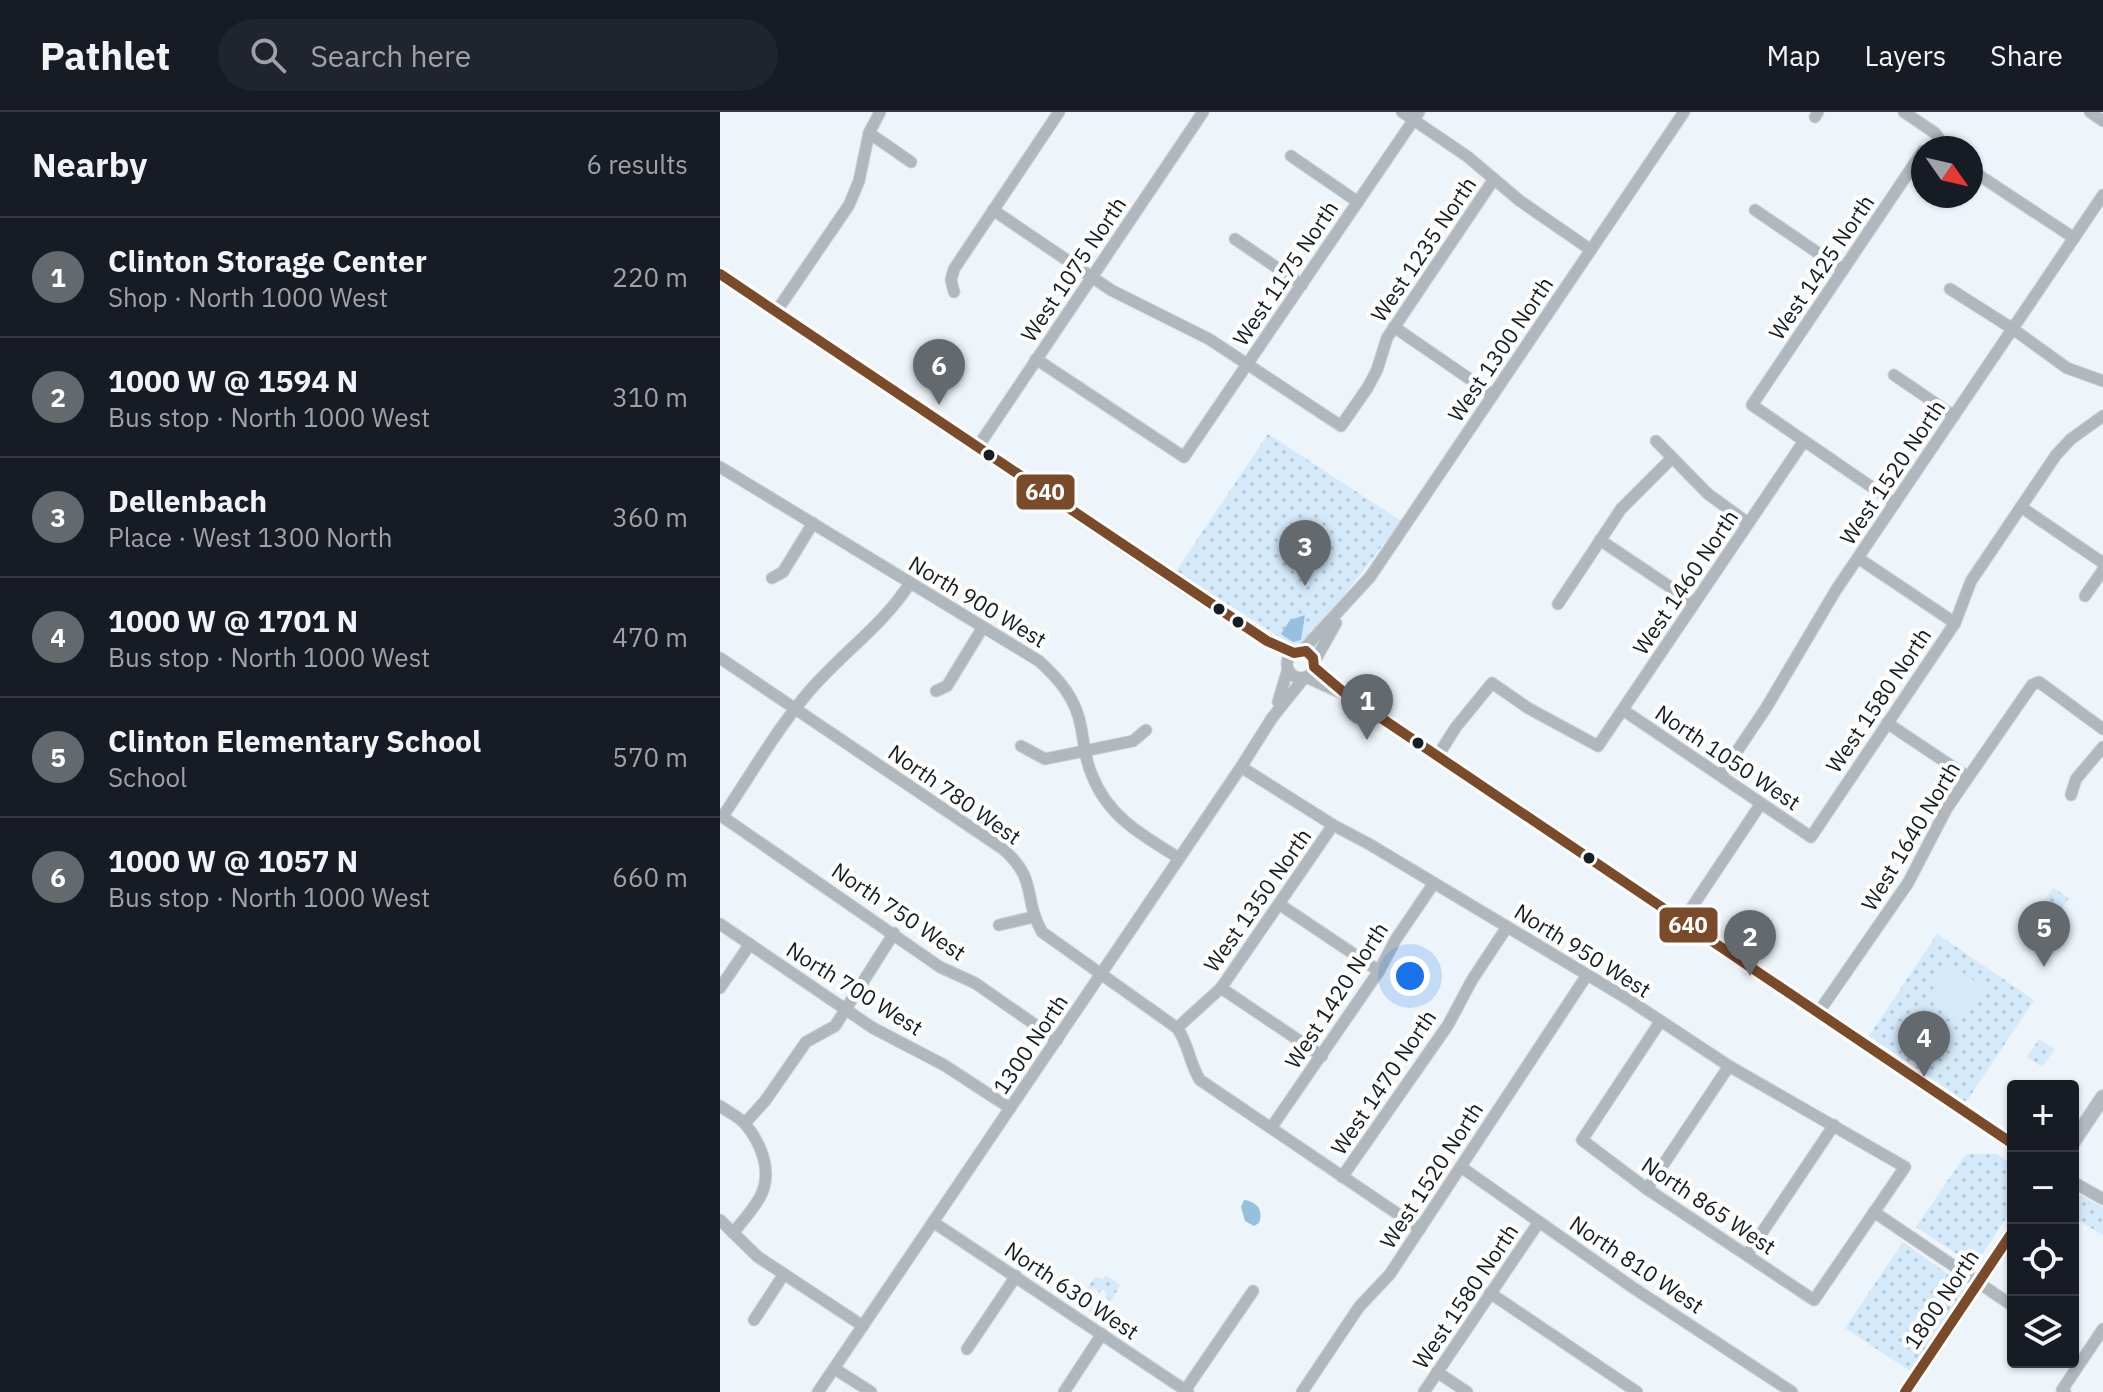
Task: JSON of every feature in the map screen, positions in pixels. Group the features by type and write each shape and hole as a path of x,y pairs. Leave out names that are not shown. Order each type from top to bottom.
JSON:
{"main road":[{"path":"2079,1133 2103,1097"},
{"name":"1800 North","path":"1905,1392 2007,1240"}],"street":[{"path":"776,312 849,205 859,181 869,133 880,112"},
{"path":"954,292 951,280 954,269 1059,112"},
{"path":"1402,112 1416,116 1520,201 1591,250"},
{"name":"West 1300 North","path":"1298,652 1370,577 1684,112"},
{"path":"1904,112 1937,136"},
{"path":"2090,112 2103,121"},
{"name":"West 1075 North","path":"977,448 1200,113"},
{"name":"West 1175 North","path":"1036,359 1184,457 1416,116"},
{"path":"869,133 911,162"},
{"path":"1291,156 1358,202"},
{"name":"West 1425 North","path":"1804,441 1752,405 1911,168"},
{"path":"1983,178 2074,238"},
{"name":"West 1235 North","path":"1247,365 1341,426 1377,370 1387,338 1494,179"},
{"name":"West 1520 North","path":"1721,775 1858,558 2103,195"},
{"path":"993,210 1092,277 1142,306 1183,324 1247,365"},
{"path":"1755,210 1843,270"},
{"path":"1235,239 1302,285"},
{"path":"720,274 1267,641 1310,654 1314,664 1347,695 2007,1140"},
{"path":"1950,289 2067,368 2103,381"},
{"path":"1394,327 1493,395"},
{"path":"1894,375 1954,416"},
{"name":"West 1580 North","path":"1811,837 1955,623 1971,581 2056,455 2071,439 2103,416"},
{"path":"1656,441 1708,494 1748,523"},
{"path":"1804,441 1895,503"},
{"name":"West 1460 North","path":"1437,757 1456,727 1492,683 1528,708 1598,746 1804,441"},
{"path":"1558,604 1621,509 1671,459"},
{"name":"North 900 West","path":"720,467 1039,661 1060,679 1072,698 1091,774 1113,811 1130,828 1179,858"},
{"path":"2021,507 2103,563"},
{"path":"772,578 783,572 813,523"},
{"path":"1600,540 1694,603"},
{"path":"1858,558 1955,623"},
{"path":"2085,596 2103,570"},
{"path":"721,816 796,710 847,650 897,603 910,583"},
{"name":"West 1300 North","path":"1314,664 1346,605"},
{"path":"936,691 947,686 983,627"},
{"path":"1267,641 1293,676 1305,677 1347,695"},
{"path":"1288,666 1298,652"},
{"name":"North 780 West","path":"720,658 1003,849 1018,862 1028,879 1033,917"},
{"path":"1305,677 1314,664"},
{"name":"1300 North","path":"1272,718 1288,666"},
{"name":"1300 North","path":"818,1392 1272,718 1305,677"},
{"name":"West 1640 North","path":"1818,1013 1908,883 1936,827 2032,685 2039,682 2103,729"},
{"name":"North 1050 West","path":"1623,710 1811,837"},
{"path":"1887,723 1968,777"},
{"path":"1021,746 1045,759 1133,741 1146,730"},
{"path":"2071,795 2076,779 2103,747"},
{"name":"North 950 West","path":"1241,767 1587,975 1729,1066 1905,1167 1874,1212"},
{"path":"1682,922 1760,805"},
{"name":"North 750 West","path":"721,816 940,967 975,983 1057,1040"},
{"name":"West 1350 North","path":"1177,1028 1221,988 1333,825"},
{"name":"West 1420 North","path":"1271,1128 1379,971 1396,939 1434,883"},
{"path":"1279,904 1379,971"},
{"path":"999,925 1033,917 1051,940 1177,1028 1186,1040 1193,1069 1200,1080 1420,1229"},
{"name":"North 700 West","path":"720,924 873,1028 944,1065 1010,1108"},
{"name":"West 1470 North","path":"1342,1177 1448,1025 1472,980 1507,927"},
{"path":"745,1123 765,1101 806,1042 835,1026 894,933"},
{"path":"720,988 750,944"},
{"name":"West 1520 North","path":"1302,1392 1359,1307 1390,1274 1587,975"},
{"path":"1221,988 1322,1056"},
{"name":"North 865 West","path":"1660,1022 1582,1140 1647,1189 1814,1300 1874,1212"},
{"path":"1647,1189 1729,1066"},
{"path":"720,1106 745,1123 767,1167 766,1182 760,1197 733,1233"},
{"path":"1747,1255 1834,1125"},
{"name":"North 810 West","path":"1461,1167 1787,1391"},
{"path":"2079,1185 2103,1199"},
{"path":"1874,1212 2007,1302"},
{"path":"720,1220 758,1257 863,1326"},
{"name":"North 630 West","path":"933,1222 1186,1391"},
{"name":"West 1580 North","path":"1424,1392 1539,1222"},
{"path":"754,1320 784,1274"},
{"path":"967,1349 1016,1276"},
{"path":"1186,1391 1253,1291"},
{"path":"1490,1293 1637,1392"},
{"path":"2064,1391 2103,1329"},
{"path":"1064,1392 1102,1334"},
{"path":"2079,1350 2086,1355"},
{"path":"835,1369 871,1392"},
{"path":"1437,1372 1467,1392"}],"shaded area":[{"path":"1268,434 1401,521 1310,640 1292,645 1176,571"},
{"path":"2053,888 2069,898 2056,917 2040,906"},
{"path":"1937,934 2034,1000 1966,1102 1869,1036"},
{"path":"1950,963 1984,988 1961,1019 1931,997 1931,991"},
{"path":"2039,1039 2055,1049 2042,1067 2027,1057"},
{"path":"1966,1154 1997,1154 2007,1161 2007,1216 1978,1261 1969,1262 1916,1227"},
{"path":"2079,1195 2103,1208 2103,1235 2079,1221"},
{"path":"1903,1242 1966,1287 1910,1371 1845,1328"},
{"path":"1106,1275 1120,1285 1111,1301 1102,1289 1099,1293 1095,1288 1090,1289 1086,1297 1092,1302 1093,1314 1077,1303 1095,1277 1103,1279"}],"water":[{"path":"1305,615 1301,640 1293,642 1281,634 1290,620"},
{"path":"1244,1200 1255,1204 1260,1210 1259,1223 1254,1226 1245,1221 1241,1207"}],"transit line":[{"name":"640","path":"720,274 1267,641 1294,653 1306,651 1313,658 1314,667 1347,695 2007,1140"},
{"name":"640","path":"1905,1392 2007,1240"}],"place":[{"name":"1000 W @ 1057 N","path":"939,405"},
{"name":"Dellenbach","path":"1305,586"},
{"name":"Clinton Storage Center","path":"1367,740"},
{"name":"Clinton Elementary School","path":"2044,967"},
{"name":"1000 W @ 1594 N","path":"1750,976"},
{"name":"1000 W @ 1701 N","path":"1924,1077"}]}
